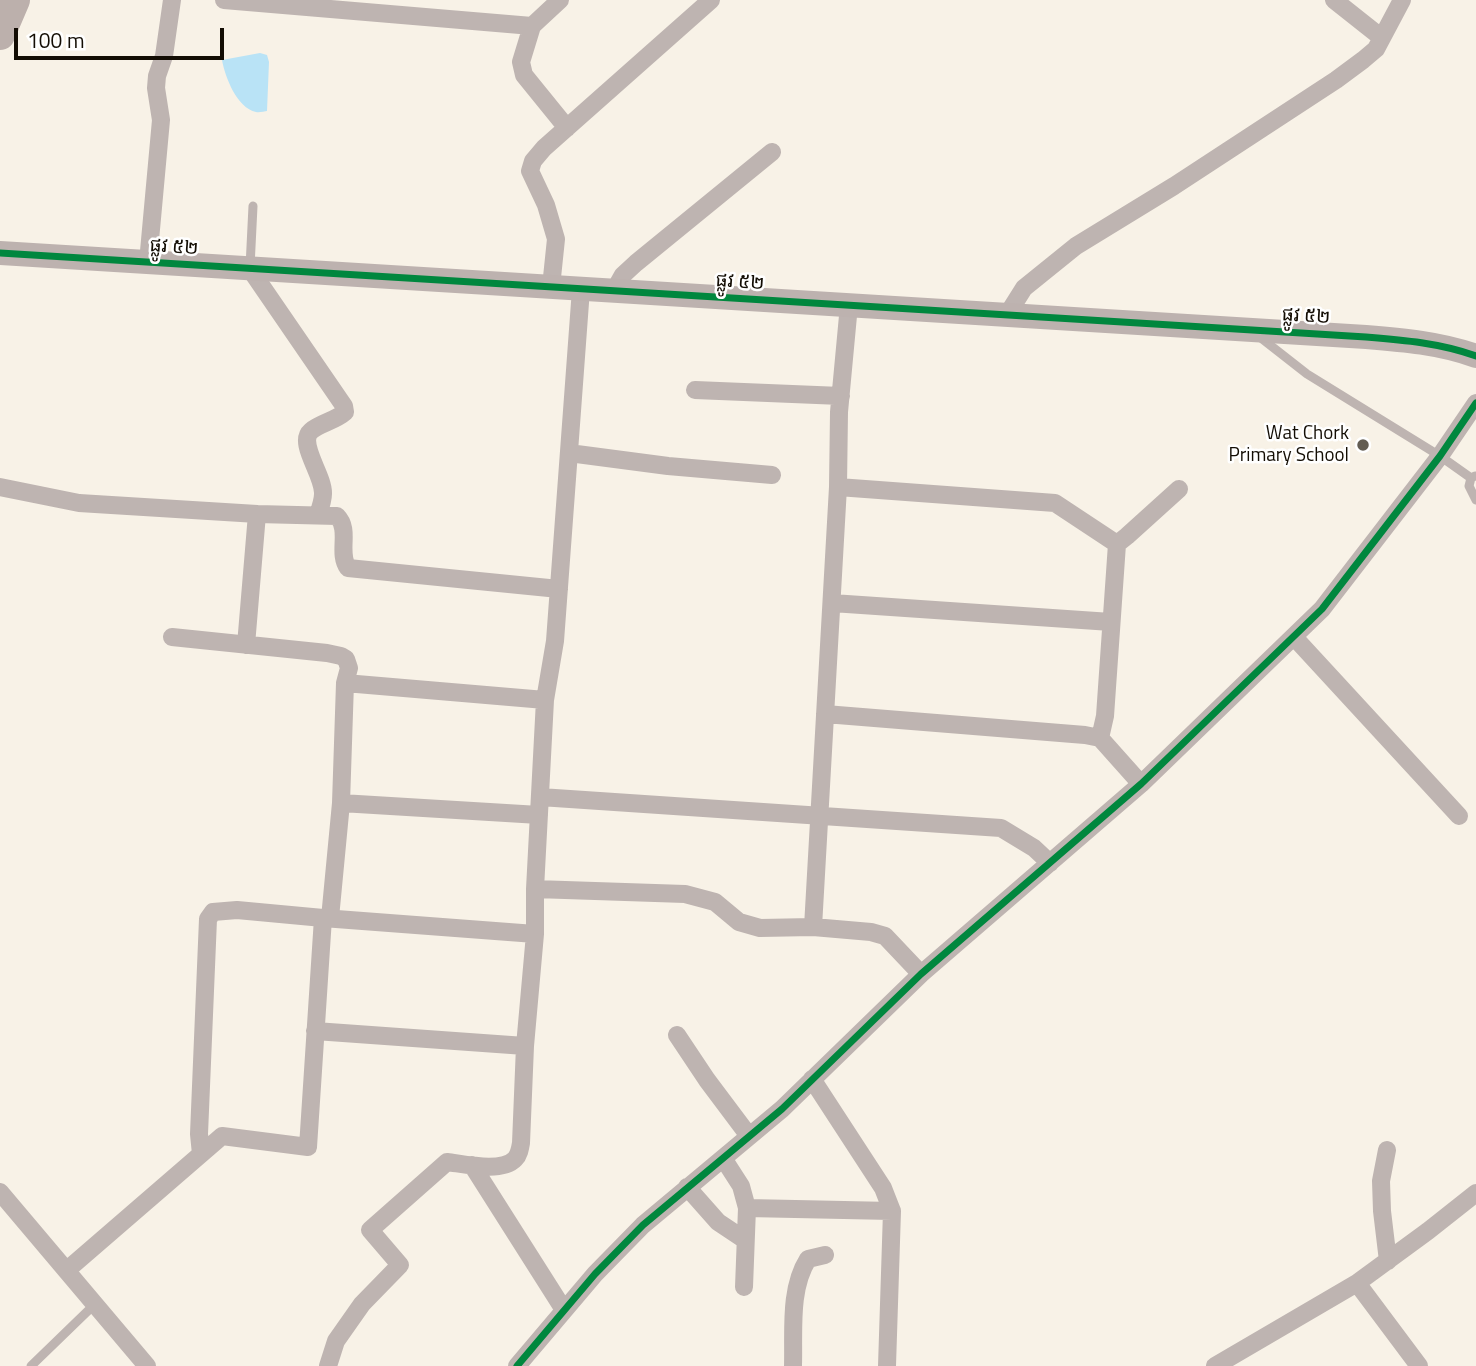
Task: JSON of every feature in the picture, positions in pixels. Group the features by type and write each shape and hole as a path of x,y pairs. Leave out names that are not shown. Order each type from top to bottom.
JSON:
{"street":[{"path":"148,262 161,120 157,76 164,56 172,0"},
{"path":"224,0 360,6 532,26"},
{"path":"560,0 532,26 521,62 524,75 567,128"},
{"path":"551,287 556,239 546,205 530,170 533,161 544,148 710,0"},
{"path":"1334,0 1382,38"},
{"path":"1007,315 1024,288 1076,246 1174,186 1336,80 1370,54 1376,49 1402,0"},
{"path":"614,291 623,275 636,263 772,152"},
{"name":"ផ្លូវ ៥២","path":"0,253 1366,337 1454,348 1476,356"},
{"path":"250,269 344,406 345,412 340,417 311,431 306,439 306,445 321,477 323,494 318,515"},
{"path":"328,1366 336,1341 362,1304 400,1265 370,1230 447,1162 504,1166 514,1161 522,1143 525,1046 535,934 545,700 555,641 581,289"},
{"path":"813,927 838,487 839,412 849,305"},
{"path":"695,390 841,396"},
{"path":"517,1366 595,1274 643,1225 782,1109 921,974 1141,784 1322,609 1440,456 1476,403"},
{"path":"569,453 668,466 772,475"},
{"path":"0,487 79,503 337,516 341,520 344,562 348,568 559,589"},
{"path":"838,487 1055,503 1117,544"},
{"path":"1100,738 1105,716 1117,544 1179,489"},
{"path":"246,645 257,514"},
{"path":"832,603 1111,622"},
{"path":"67,1270 222,1136 308,1147 315,1031 341,803 345,683 349,668 346,659 327,653 172,637"},
{"path":"1294,637 1459,816"},
{"path":"345,683 545,700"},
{"path":"825,714 1100,738 1141,784"},
{"path":"540,797 1001,828 1034,848 1050,863"},
{"path":"341,803 539,816"},
{"path":"535,889 685,894 715,902 739,922 760,928 813,927 871,932 885,936 921,974"},
{"path":"201,1154 199,1134 208,919 213,912 237,910 535,934"},
{"path":"315,1031 525,1046"},
{"path":"677,1035 749,1136"},
{"path":"812,1079 883,1188 892,1211 887,1366"},
{"path":"1387,1150 1381,1181 1388,1261"},
{"path":"723,1158 741,1186 747,1208 744,1287"},
{"path":"472,1165 564,1310"},
{"path":"687,1188 718,1222 745,1240"},
{"path":"0,1192 147,1366"},
{"path":"1215,1366 1357,1283 1476,1193"},
{"path":"747,1208 892,1211"},
{"path":"793,1366 795,1287 808,1259 825,1255"},
{"path":"1357,1283 1419,1366"}],"lane":[{"path":"250,269 253,206"},
{"path":"1250,330 1307,374 1474,477 1469,486 1476,500"},
{"path":"31,1366 95,1303"}],"water":[{"path":"260,53 267,55 269,62 267,111 257,112 243,105 238,98 229,83 222,60"}],"cycle path":[{"path":"0,253 1366,337 1435,345 1476,356"},
{"path":"517,1366 595,1274 643,1225 782,1109 921,974 1141,784 1322,609 1440,456 1476,403"}],"place":[{"name":"Wat Chork Primary School","path":"1363,445"}]}
